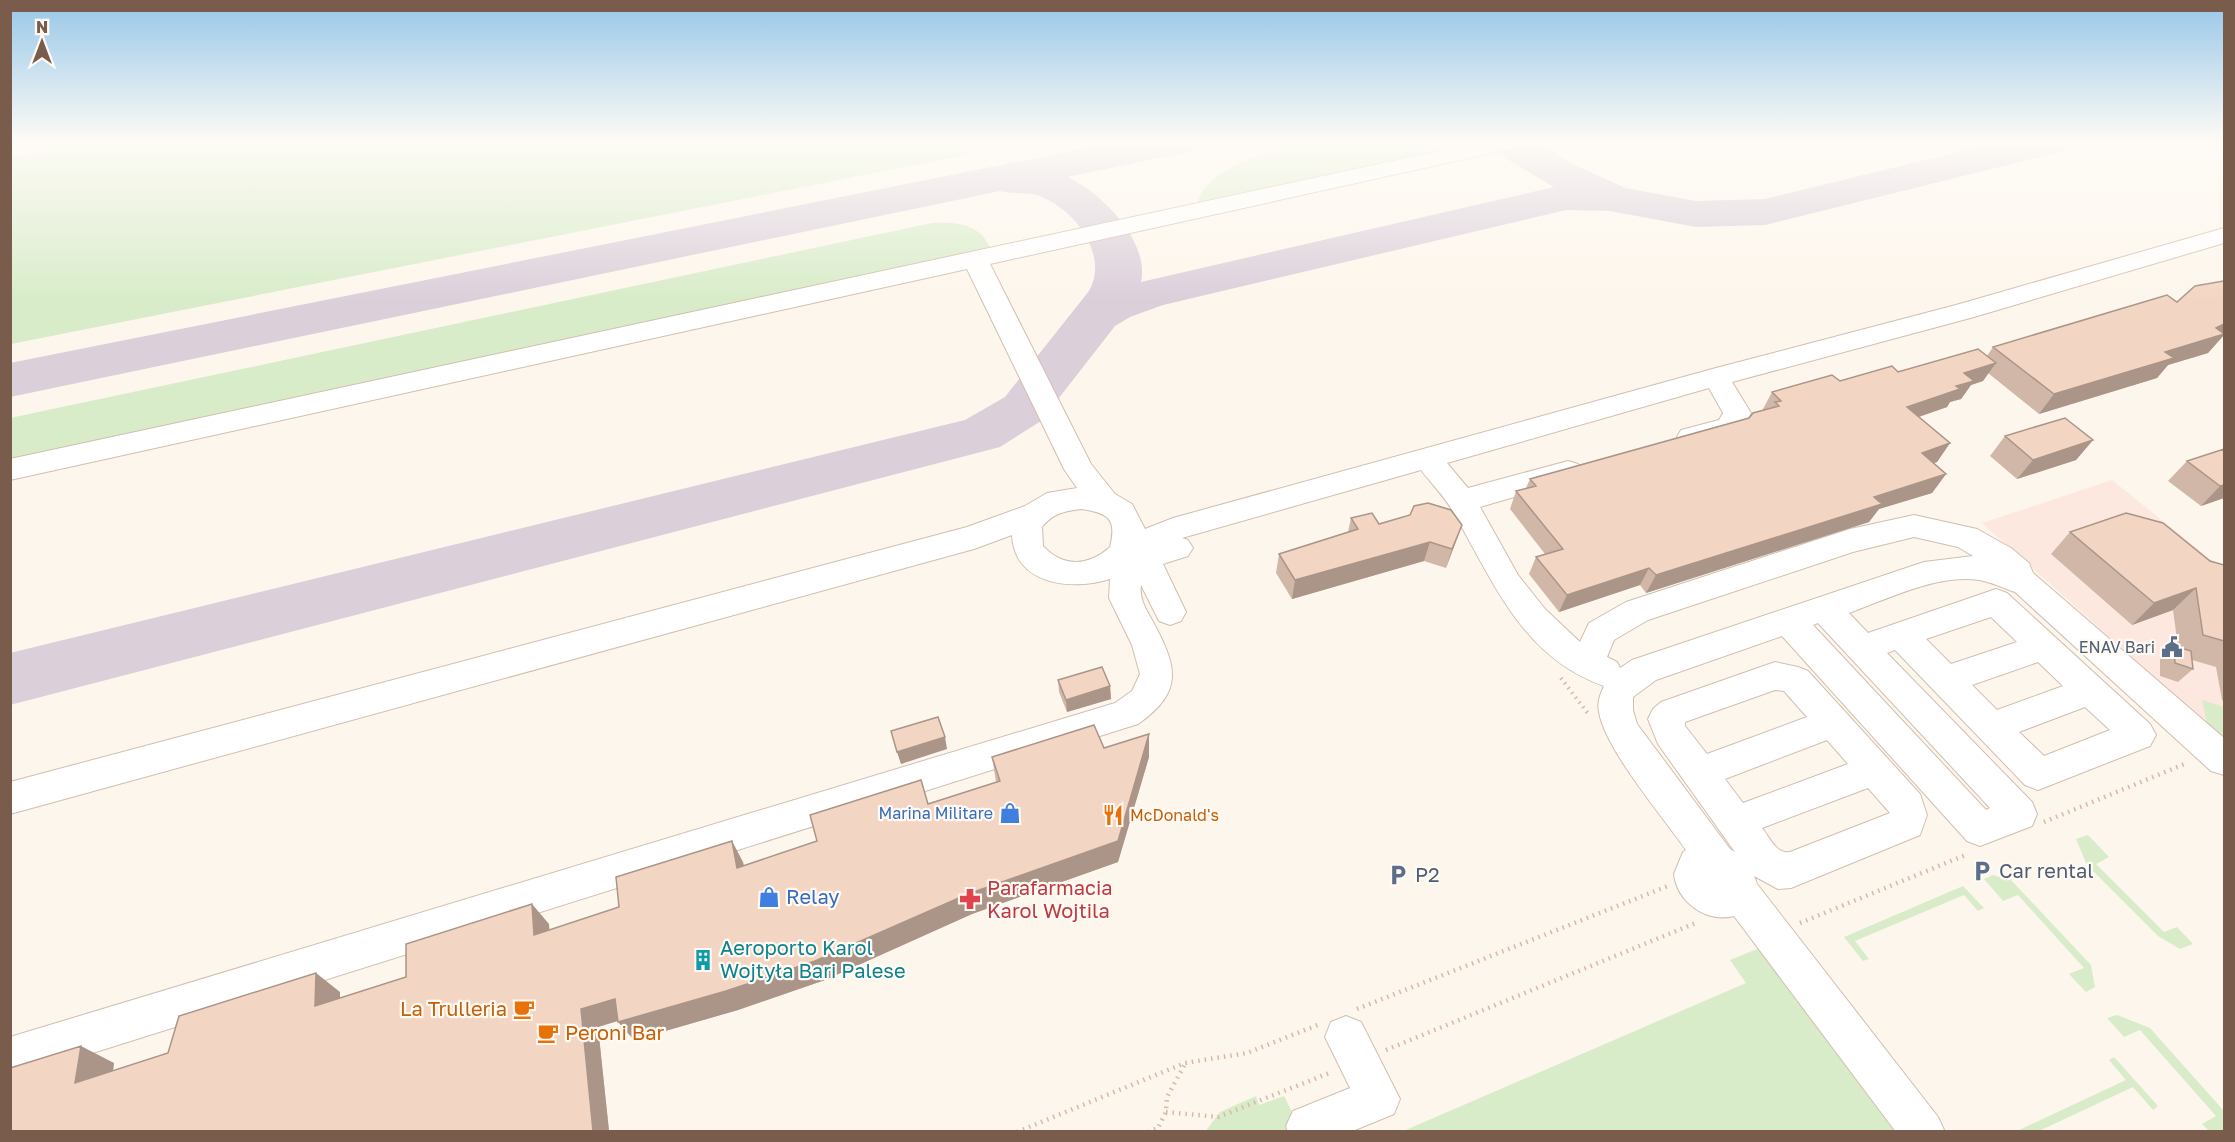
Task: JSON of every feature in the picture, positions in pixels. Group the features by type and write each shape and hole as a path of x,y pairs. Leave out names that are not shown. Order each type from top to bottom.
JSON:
{"street":[{"path":"10,470 1266,195"},
{"path":"1037,513 1026,533 1027,544 1041,564 1068,574 1083,574 1105,568 1123,555 1173,529 1965,310 2224,235"},
{"path":"10,1058 1126,714 1150,697 1159,674 1157,662 1124,596 1126,580 1123,555 1129,543 1130,531 1079,469 975,259"},
{"path":"1662,446 1729,427 1737,413 1716,377"},
{"path":"1427,458 1462,501 1507,584 1554,639 1587,665 1627,679"},
{"path":"1462,501 1595,464"},
{"path":"1069,497 1079,489 1075,476 1079,469"},
{"path":"10,798 974,537 1037,513 1046,506 1069,497 1081,496 1115,511 1173,529"},
{"path":"1170,612 1143,558 1221,536 1212,519"},
{"path":"1587,665 1601,632 1637,611 1850,541 1914,526 1966,537 2000,556 2224,760"},
{"path":"974,537 1027,544"},
{"path":"1923,1131 1727,875 1622,731 1615,714 1614,701 1618,690 1627,679 1644,670 1924,574 1964,567 1999,572 2038,591"},
{"path":"1083,574 1124,596"},
{"path":"1862,648 1996,602 2138,735 2038,774 1901,635"},
{"path":"1788,620 1980,829 2019,814 1824,608"},
{"path":"1927,717 1956,692 2044,646"},
{"path":"1775,676 1786,677 1796,681 1874,770 1907,806 1909,815 1907,823 1791,870 1778,871 1765,862 1735,822 1670,733 1665,719 1672,712 1775,676"},
{"path":"1992,728 2091,690"},
{"path":"1699,773 1838,731 1884,725"},
{"path":"1735,822 1874,770"},
{"path":"1308,1126 1379,1099 1346,1033"}],"path":[{"path":"1166,1112 1218,1117 1346,1033 1677,882"},
{"path":"1017,1131 1185,1063 1346,1033 1710,917"},
{"path":"1148,1131 1158,1128 1166,1112 1167,1097 1185,1063"}],"shaded area":[{"name":"ENAV Bari","path":"2112,480 2224,570 2224,740 1982,523"}],"green space":[{"path":"11,195 761,195 11,344"},
{"path":"1202,195 1237,195 1197,204"},
{"path":"932,223 968,226 987,241 991,250 11,463 10,418"},
{"path":"2202,700 2224,707 2224,740 2207,724"},
{"path":"2088,835 2109,857 2096,864 2164,932 2177,927 2193,944 2180,949 2158,936 2087,865 2076,839"},
{"path":"1993,875 2011,880 2091,965 2095,987 2086,992 2069,974 2084,968 2018,895 2003,901 1984,879"},
{"path":"1963,886 1984,908 1978,911 1964,895 1855,941 1869,959 1863,961 1844,937"},
{"path":"1762,947 1903,1132 1401,1132 1746,983 1730,960"},
{"path":"2117,1015 2150,1028 2224,1111 2224,1131 2209,1131 2202,1124 2216,1116 2140,1030 2124,1037 2107,1018"},
{"path":"2114,1057 2158,1106 2153,1110 2133,1087 2039,1131 2017,1131 2126,1080 2109,1060"},
{"path":"1256,1096 1259,1105 1284,1096 1302,1132 1205,1132 1220,1112"}],"building":[{"path":"2224,281 2224,324 2216,328 2224,334 2165,352 2174,358 2054,394 1993,347 2167,295 2177,302 2195,286"},
{"path":"1978,349 1996,363 1964,373 1974,381 1956,386 1960,389 1907,407 1950,443 1922,453 1946,474 1874,497 1882,504 1656,575 1649,568 1567,595 1536,557 1563,549 1516,491 1536,486 1530,479 1749,418 1753,413 1779,406 1775,402 1781,401 1772,392 1832,375 1840,381 1892,366 1898,372"},
{"path":"2065,418 2093,440 2033,460 2005,436"},
{"path":"2224,449 2224,485 2220,486 2187,461"},
{"path":"1428,503 1451,510 1462,525 1452,549 1430,542 1295,580 1279,554 1358,529 1351,518 1372,513 1379,524 1410,515 1414,506"},
{"path":"2126,513 2163,523 2210,561 2224,565 2224,641 2203,635 2196,588 2154,603 2070,532"},
{"path":"2174,646 2191,651 2193,669 2175,663"},
{"path":"1102,667 1110,686 1066,700 1058,680"},
{"path":"938,717 945,737 897,752 891,731"},
{"name":"Aeroporto Karol Wojtyła Bari Palese","path":"1094,725 1104,748 1149,734 1118,841 968,894 815,961 726,991 618,1022 615,999 581,1009 593,1131 10,1131 10,1068 81,1046 75,1083 168,1053 179,1016 316,973 315,1006 406,977 406,944 532,904 534,935 619,907 616,877 732,841 737,868 817,841 810,815 921,780 928,804 1000,781 992,757"}],"taxiway":[{"path":"10,380 916,195"},
{"path":"1070,195 1096,220 1118,256 1117,282 1089,325"},
{"path":"10,679 981,434 1023,409 1098,315 1113,306 1149,294 1566,197 1610,198 1696,214 1765,212 1833,195"}],"place":[{"name":"ENAV Bari","path":"2172,647"},
{"name":"Marina Militare","path":"1010,813"},
{"name":"McDonald's","path":"1113,815"},
{"name":"Car rental","path":"1982,871"},
{"name":"P2","path":"1398,875"},
{"name":"Relay","path":"769,897"},
{"name":"Parafarmacia Karol Wojtila","path":"970,899"},
{"name":"Aeroporto Karol Wojtyła Bari Palese","path":"703,960"},
{"name":"La Trulleria","path":"524,1009"},
{"name":"Peroni Bar","path":"548,1033"}]}
